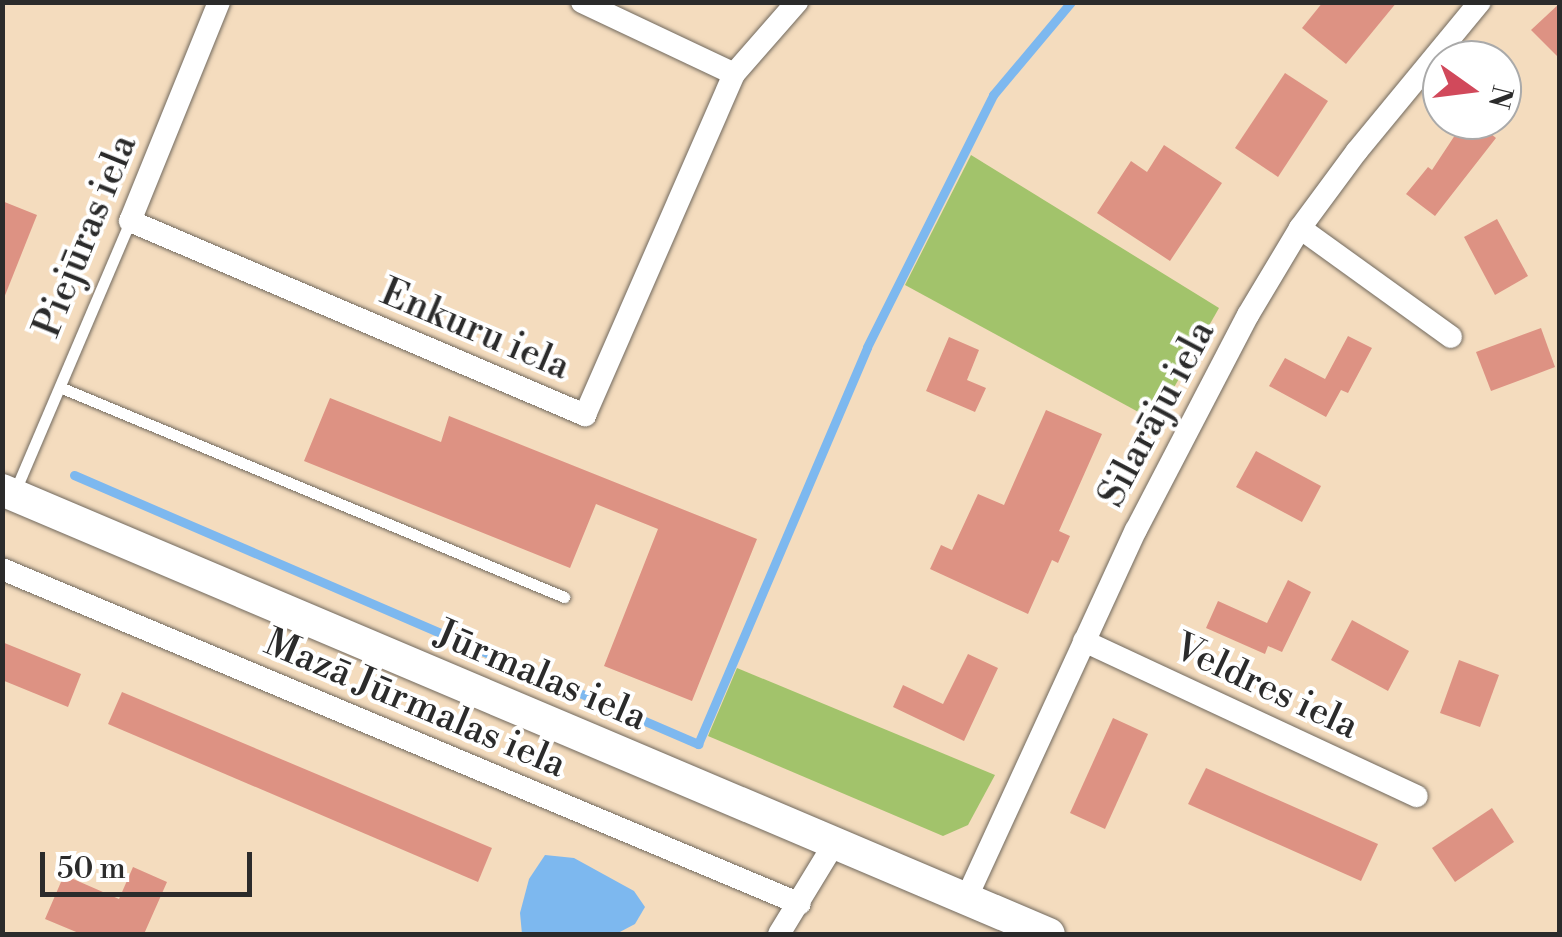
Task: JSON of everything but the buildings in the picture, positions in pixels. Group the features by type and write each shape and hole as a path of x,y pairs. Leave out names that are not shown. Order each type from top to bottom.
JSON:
{"main road":[{"name":"Jūrmalas iela","path":"8,492 1050,934"}],"street":[{"name":"Piejūras iela","path":"130,221 219,2"},
{"path":"582,2 734,74"},
{"name":"Enkuru iela","path":"130,221 584,415 734,74 797,2"},
{"name":"Silarāju iela","path":"966,899 1194,414 1300,228 1414,78 1480,2"},
{"path":"1300,228 1451,337"},
{"name":"Mazā Jūrmalas iela","path":"2,570 800,904"},
{"name":"Veldres iela","path":"1084,641 1418,796"},
{"path":"779,934 834,844"}],"lane":[{"name":"Piejūras iela","path":"8,492 62,388 130,221"},
{"path":"62,388 564,597"}],"green space":[{"path":"971,155 1219,308 1155,421 905,285"},
{"path":"737,668 995,775 968,825 943,836 708,736"}],"water":[{"path":"545,855 574,858 634,891 645,907 635,924 616,934 522,934 520,913 529,879"}],"waterway":[{"path":"74,475 698,744 867,347 993,95 1071,2"}]}
